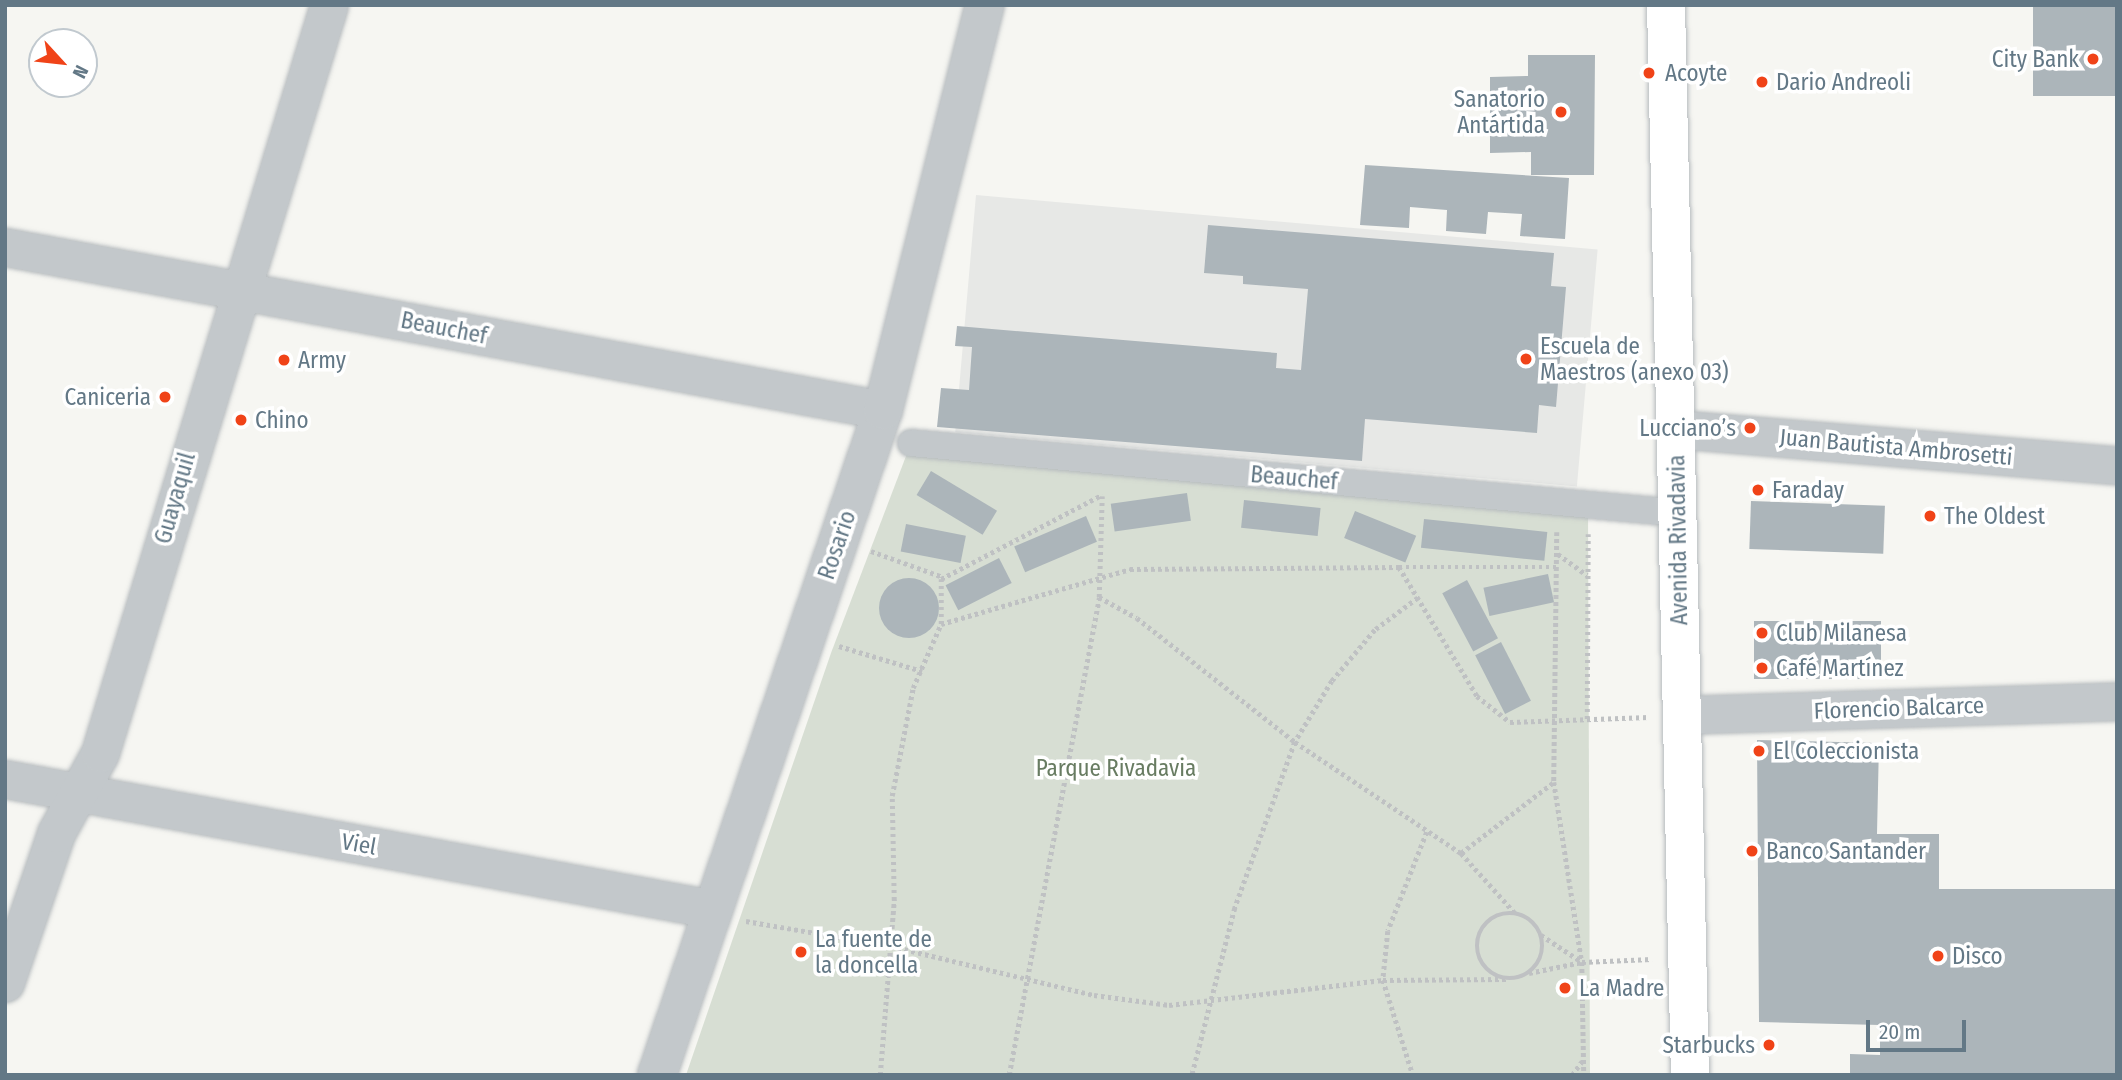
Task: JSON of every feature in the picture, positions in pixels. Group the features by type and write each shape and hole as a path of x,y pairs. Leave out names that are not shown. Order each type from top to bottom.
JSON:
{"main road":[{"name":"Avenida Rivadavia","path":"1666,5 1690,1075"}],"street":[{"name":"Guayaquil","path":"5,983 56,833 100,753 237,289 329,5"},
{"name":"Rosario","path":"657,1075 727,914 883,410 985,5"},
{"name":"Beauchef","path":"5,247 883,410"},
{"name":"Juan Bautista Ambrosetti","path":"1675,429 2117,465"},
{"name":"Beauchef","path":"911,443 1678,513"},
{"name":"Florencio Balcarce","path":"1682,715 2117,701"},
{"name":"Viel","path":"5,779 727,914"}],"path":[{"path":"1009,1075 1099,597 1103,460"},
{"path":"870,550 943,577 1102,495"},
{"path":"1558,502 1554,782 1582,962 1584,1075"},
{"path":"1587,719 1588,505"},
{"path":"1557,553 1587,575"},
{"path":"1399,567 1477,696 1510,722 1682,715"},
{"path":"941,624 1130,569 1557,567"},
{"path":"880,1075 891,946 892,796 922,671 941,624 943,577"},
{"path":"1099,597 1137,618 1295,742 1461,853 1516,914 1541,935 1582,962"},
{"path":"1192,1075 1209,1002 1264,814 1295,742 1332,681 1375,630 1418,598"},
{"path":"834,644 922,671"},
{"path":"1461,853 1554,782"},
{"path":"1413,1075 1382,980 1388,931 1427,832"},
{"path":"727,914 891,946 1028,980 1169,1005 1382,980 1506,979 1582,962 1688,957"},
{"path":"1506,979 1486,969 1478,938 1493,918 1516,914"},
{"path":"1528,974 1541,956 1541,935"},
{"path":"1572,1075 1583,1060"}],"shaded area":[{"path":"976,195 1598,249 1577,486 955,432"}],"green space":[{"name":"Parque Rivadavia","path":"911,443 1588,505 1590,1075 686,1075 831,653"}],"building":[{"path":"2033,5 2117,5 2117,96 2033,96"},
{"path":"1528,55 1595,55 1594,175 1531,175 1531,152 1490,153 1490,77 1528,76"},
{"path":"1365,165 1569,178 1565,239 1520,236 1522,214 1488,212 1486,234 1446,231 1447,210 1410,207 1409,228 1360,225"},
{"path":"1208,225 1554,253 1551,286 1566,287 1556,407 1539,405 1537,433 1365,419 1362,461 937,427 941,388 969,390 972,347 955,346 957,326 1277,353 1276,368 1301,370 1308,289 1243,284 1243,276 1204,273"},
{"path":"931,471 997,511 983,535 917,495"},
{"path":"1187,493 1191,521 1115,531 1111,504"},
{"path":"1244,500 1321,508 1318,536 1241,528"},
{"path":"1751,501 1885,506 1883,554 1749,549"},
{"path":"1355,511 1416,536 1405,563 1344,538"},
{"path":"1086,516 1097,542 1025,572 1014,546"},
{"path":"1424,519 1547,532 1544,561 1421,548"},
{"path":"906,524 966,536 961,563 901,551"},
{"path":"999,558 1012,583 958,610 946,585"},
{"path":"1548,574 1554,602 1489,616 1483,588"},
{"path":"909,578 926,583 934,591 939,608 934,625 926,633 909,638 892,633 884,625 879,608 884,591 892,583"},
{"path":"1467,580 1498,638 1473,651 1442,593"},
{"path":"1754,621 1881,621 1881,679 1754,679"},
{"path":"1501,642 1531,701 1505,714 1475,655"},
{"name":"Disco","path":"1757,740 1879,743 1877,834 1939,834 1939,889 2117,889 2117,1075 1850,1075 1850,1054 1880,1055 1880,1025 1759,1022"}],"place":[{"name":"City Bank","path":"2093,59"},
{"name":"Acoyte","path":"1649,73"},
{"name":"Dario Andreoli","path":"1762,82"},
{"name":"Sanatorio Antártida","path":"1561,112"},
{"name":"Escuela de Maestros (anexo 03)","path":"1526,359"},
{"name":"Army","path":"284,360"},
{"name":"Caniceria","path":"165,397"},
{"name":"Chino","path":"241,420"},
{"name":"Lucciano’s","path":"1750,428"},
{"name":"Faraday","path":"1758,490"},
{"name":"The Oldest","path":"1930,516"},
{"name":"Club Milanesa","path":"1762,633"},
{"name":"Café Martínez","path":"1762,668"},
{"name":"El Coleccionista","path":"1759,751"},
{"name":"Banco Santander","path":"1752,851"},
{"name":"La fuente de la doncella","path":"801,952"},
{"name":"Disco","path":"1938,956"},
{"name":"La Madre","path":"1565,988"},
{"name":"Starbucks","path":"1769,1045"}]}
